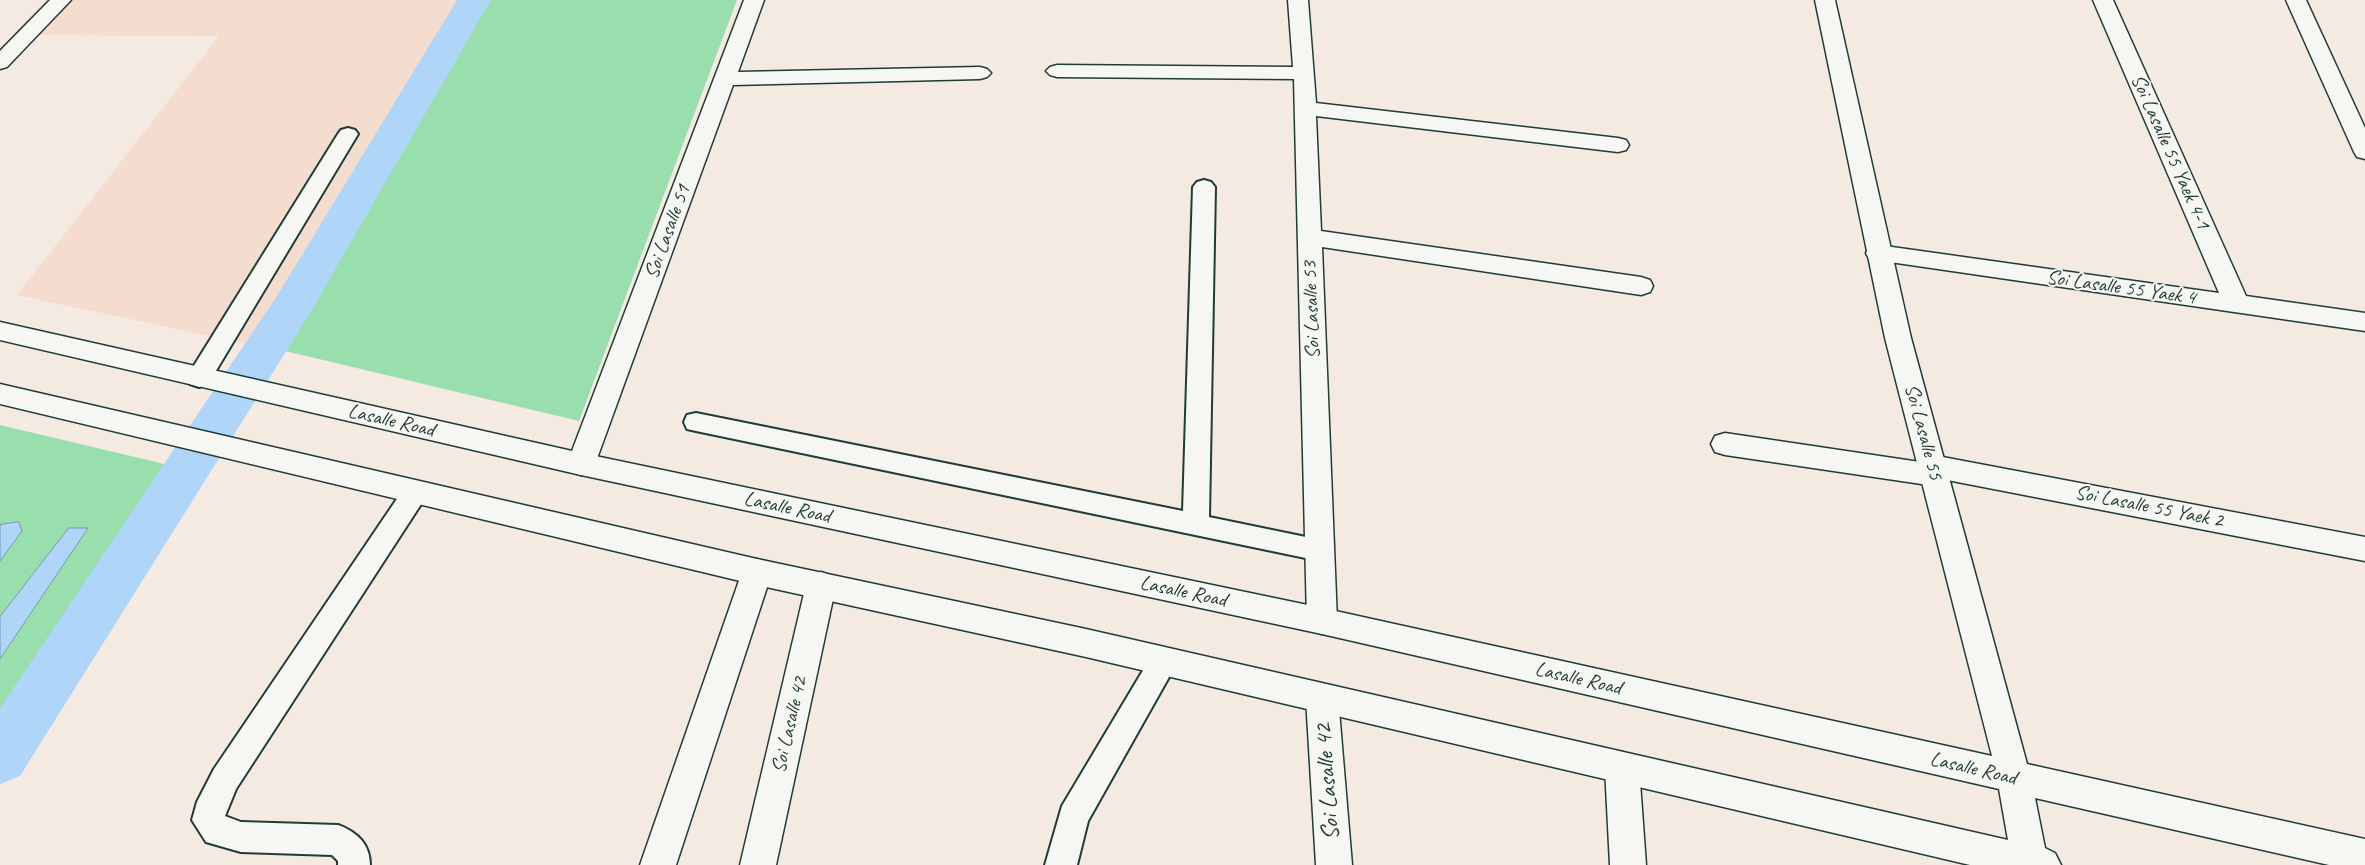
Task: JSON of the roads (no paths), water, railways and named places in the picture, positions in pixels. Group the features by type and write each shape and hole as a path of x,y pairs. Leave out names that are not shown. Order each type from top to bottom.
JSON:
{"street":[{"path":"0,63 61,0"},
{"name":"Soi Lasalle 51","path":"581,464 754,0"},
{"name":"Soi Lasalle 53","path":"1298,0 1304,73 1322,621"},
{"name":"Soi Lasalle 55","path":"1825,0 1878,253 2014,778 2034,864"},
{"name":"Soi Lasalle 55 Yaek 4-1","path":"2103,0 2237,304"},
{"path":"2296,0 2365,152"},
{"path":"1058,71 1304,73"},
{"path":"724,79 980,73"},
{"path":"1305,108 1618,145"},
{"path":"1310,237 1641,286"},
{"name":"Soi Lasalle 55 Yaek 4","path":"1878,253 2365,322"},
{"name":"Lasalle Road","path":"0,331 581,464 1322,621 2365,856"},
{"path":"0,394 757,572 1164,661 2034,864"},
{"name":"Soi Lasalle 55 Yaek 2","path":"1725,444 1934,471 2365,549"},
{"path":"658,865 702,740 757,572"},
{"name":"Soi Lasalle 42","path":"758,865 822,585"},
{"name":"Soi Lasalle 42","path":"1322,698 1334,865"},
{"path":"1622,768 1628,865"}],"lane":[{"path":"199,378 348,134"},
{"path":"1196,525 1204,187"},
{"path":"696,422 1320,550"},
{"path":"354,865 354,854 338,840 241,837 217,830 208,820 213,802 225,779 416,491"},
{"path":"1060,865 1073,817 1164,661"}],"water":[{"path":"19,522 22,531 0,561 0,525"},
{"path":"69,528 88,528 0,659 0,617"}],"waterway":[{"path":"0,757 292,307 474,0"}]}
